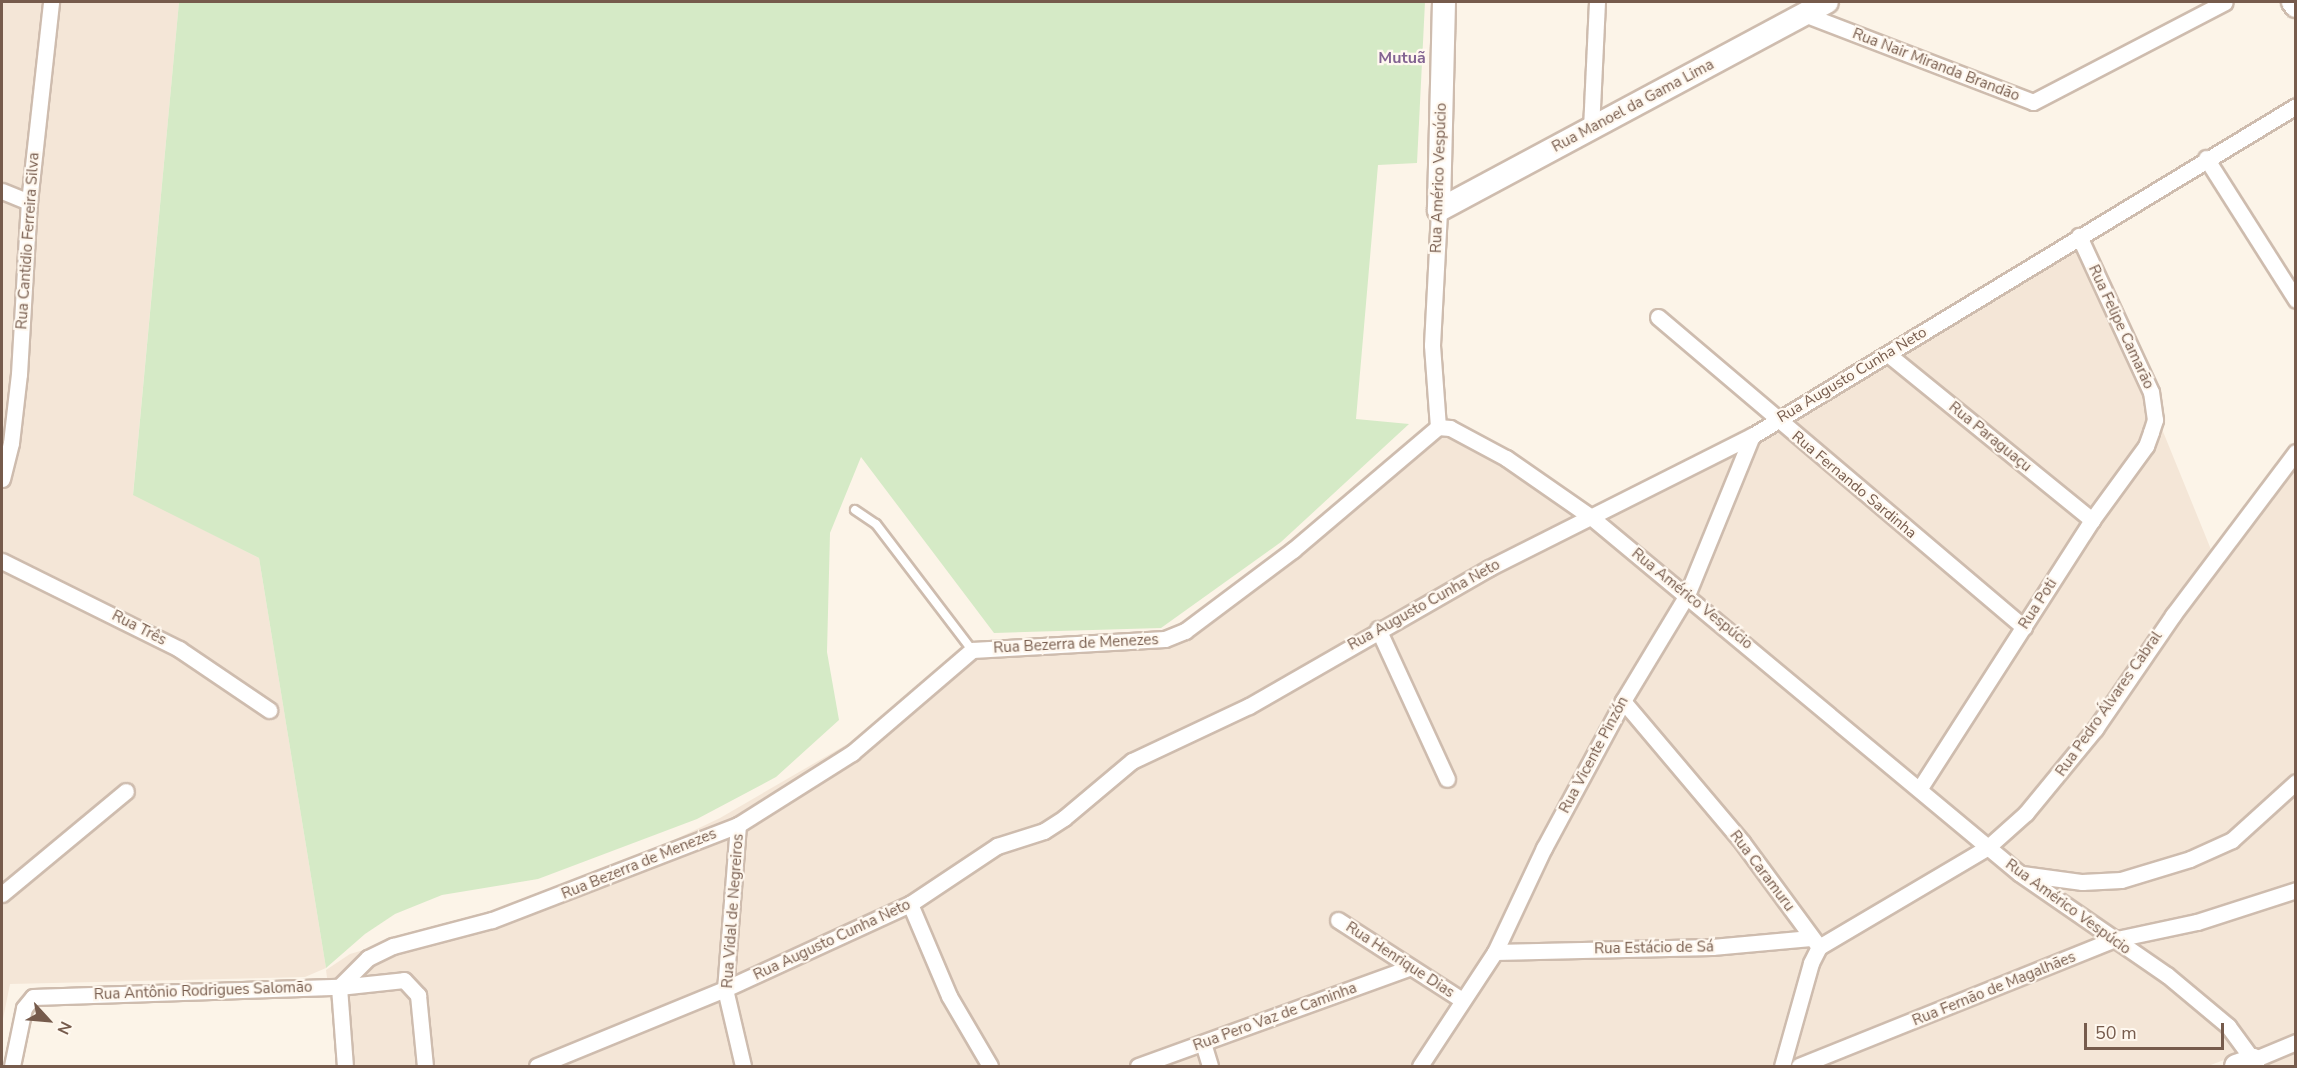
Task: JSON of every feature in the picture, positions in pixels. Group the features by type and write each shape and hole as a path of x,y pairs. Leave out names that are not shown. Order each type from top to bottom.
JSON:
{"street":[{"name":"Rua Cantidio Ferreira Silva","path":"2,479 11,443 19,374 29,202 51,2"},
{"name":"Rua Américo Vespúcio","path":"1444,2 1439,210 1432,345 1438,427 1450,428 1506,458 1591,517 1920,788 2019,873 2112,940 2167,975 2220,1020 2247,1064"},
{"path":"1591,129 1597,2"},
{"name":"Rua Manoel da Gama Lima","path":"1439,210 1827,2"},
{"name":"Rua Nair Miranda Brandão","path":"1804,15 2033,102 2225,2"},
{"path":"2293,2 2295,6"},
{"name":"Rua Augusto Cunha Neto","path":"537,1066 725,989 910,904 997,846 1044,831 1064,818 1131,761 1249,706 1378,629 1777,421 2206,158 2295,106"},
{"path":"2206,158 2295,300"},
{"path":"2,191 29,202"},
{"name":"Rua Felipe Camarão","path":"2079,236 2151,392 2155,420"},
{"name":"Rua Fernando Sardinha","path":"1658,317 1777,421 2024,627"},
{"name":"Rua Paraguaçu","path":"1888,355 2092,519"},
{"name":"Rua Poti","path":"1920,788 2092,519 2146,446 2155,420"},
{"name":"Rua Bezerra de Menezes","path":"339,987 368,958 393,946 492,920 738,825 852,753 972,651 1165,639 1185,631 1293,550 1438,427"},
{"name":"Rua Vicente Pinzón","path":"1420,1066 1495,952 1544,848 1623,701 1687,595 1752,435"},
{"name":"Rua Pedro Álvares Cabral","path":"1815,943 1988,847 2026,813 2058,777 2232,533 2295,452"},
{"name":"Rua Três","path":"2,561 179,649 269,710"},
{"path":"1378,629 1447,779"},
{"name":"Rua Caramuru","path":"1623,701 1742,842 1815,943"},
{"path":"2019,873 2074,881 2105,881 2135,877 2179,863 2232,840 2295,782"},
{"path":"2,894 126,791"},
{"name":"Rua Vidal de Negreiros","path":"738,825 725,989 743,1066"},
{"name":"Rua Fernão de Magalhães","path":"1799,1066 2112,940 2197,922 2295,890"},
{"path":"910,904 949,996 990,1066"},
{"name":"Rua Henrique Dias","path":"1338,920 1462,1000"},
{"path":"1782,1066 1815,943"},
{"name":"Rua Estácio de Sá","path":"1495,952 1815,943"},
{"name":"Rua Pero Vaz de Caminha","path":"1138,1066 1411,967"},
{"name":"Rua Antônio Rodrigues Salomão","path":"12,1066 24,1008 33,997 339,987 399,980 410,983 418,995 425,1066"},
{"path":"339,987 345,1066"},
{"path":"2247,1064 2295,1042"},
{"path":"1203,1043 1210,1066"}],"lane":[{"path":"855,510 876,524 972,651"}],"shaded area":[{"path":"2,2 179,2 133,494 259,558 326,968 305,977 10,984 2,1024"},
{"path":"2083,235 2212,552 2295,451 2295,1066 2236,1066 2232,1057 2208,1066 339,1066 326,970 350,954 487,914 605,873 720,818 875,728 970,645 1141,648 1186,637 1444,423 1593,515 1749,432"}],"green space":[{"path":"179,2 1425,2 1417,163 1378,165 1356,419 1409,424 1281,542 1161,628 994,633 861,457 830,533 827,652 839,720 776,777 697,819 538,879 442,895 395,914 365,934 326,968 259,558 133,495"}],"district":[{"name":"Mutuã","path":"1402,58"}]}
